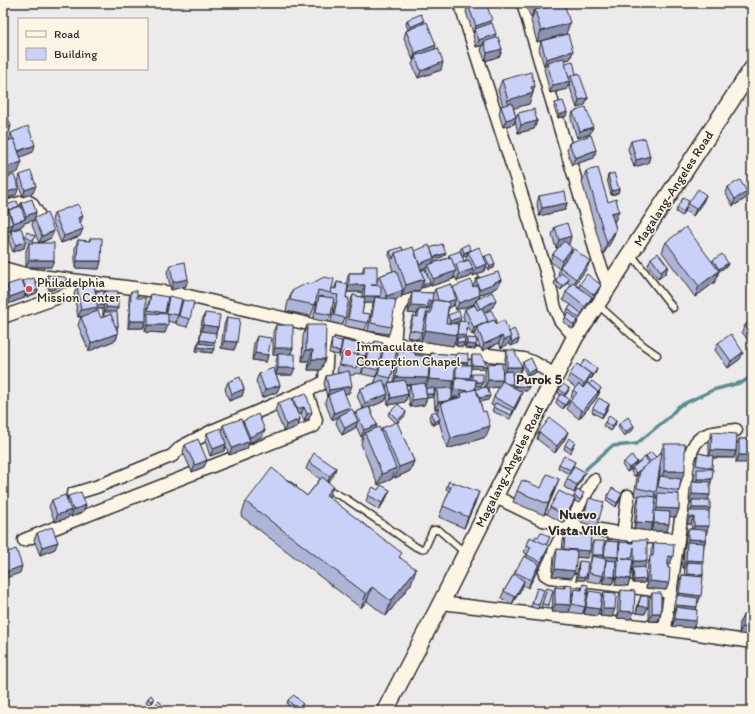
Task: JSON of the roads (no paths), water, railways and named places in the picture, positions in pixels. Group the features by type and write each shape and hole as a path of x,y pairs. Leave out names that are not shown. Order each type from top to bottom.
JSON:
{"main road":[{"name":"Magalang-Angeles Road","path":"385,711 575,337 752,69"}],"street":[{"path":"460,3 546,271 555,308 560,320 575,337"},
{"path":"523,3 590,229 597,258 609,285"},
{"path":"3,208 27,201 31,203 41,218"},
{"path":"3,268 25,274 180,294 394,344 524,359 533,362 555,375"},
{"path":"3,282 25,274"},
{"path":"394,344 399,308 402,302 408,298 473,280"},
{"path":"3,317 97,283"},
{"path":"73,494 96,487 172,456 181,447 212,431 320,384 325,380 328,329"},
{"path":"24,540 314,426 316,420 306,391"},
{"path":"665,629 690,456 694,444 701,437 711,433 736,430"},
{"path":"594,480 567,525 545,569 546,574 550,577 671,592"},
{"path":"494,496 543,520 623,534 678,540"},
{"path":"623,534 628,496"},
{"path":"441,603 665,629 752,642"}],"lane":[{"path":"630,253 673,308"},
{"path":"596,304 644,346 657,355"},
{"path":"328,490 348,500 416,547 421,549 424,548 433,530 439,530 465,553"}],"waterway":[{"path":"586,469 612,446 636,444 668,418 679,406 713,390 743,382 752,376"}],"place":[{"name":"Philadelphia Mission Center","path":"29,289"},
{"name":"Immaculate Conception Chapel","path":"348,353"}],"district":[{"name":"Purok 5","path":"539,379"},
{"name":"Nuevo Vista Ville","path":"578,522"}]}
